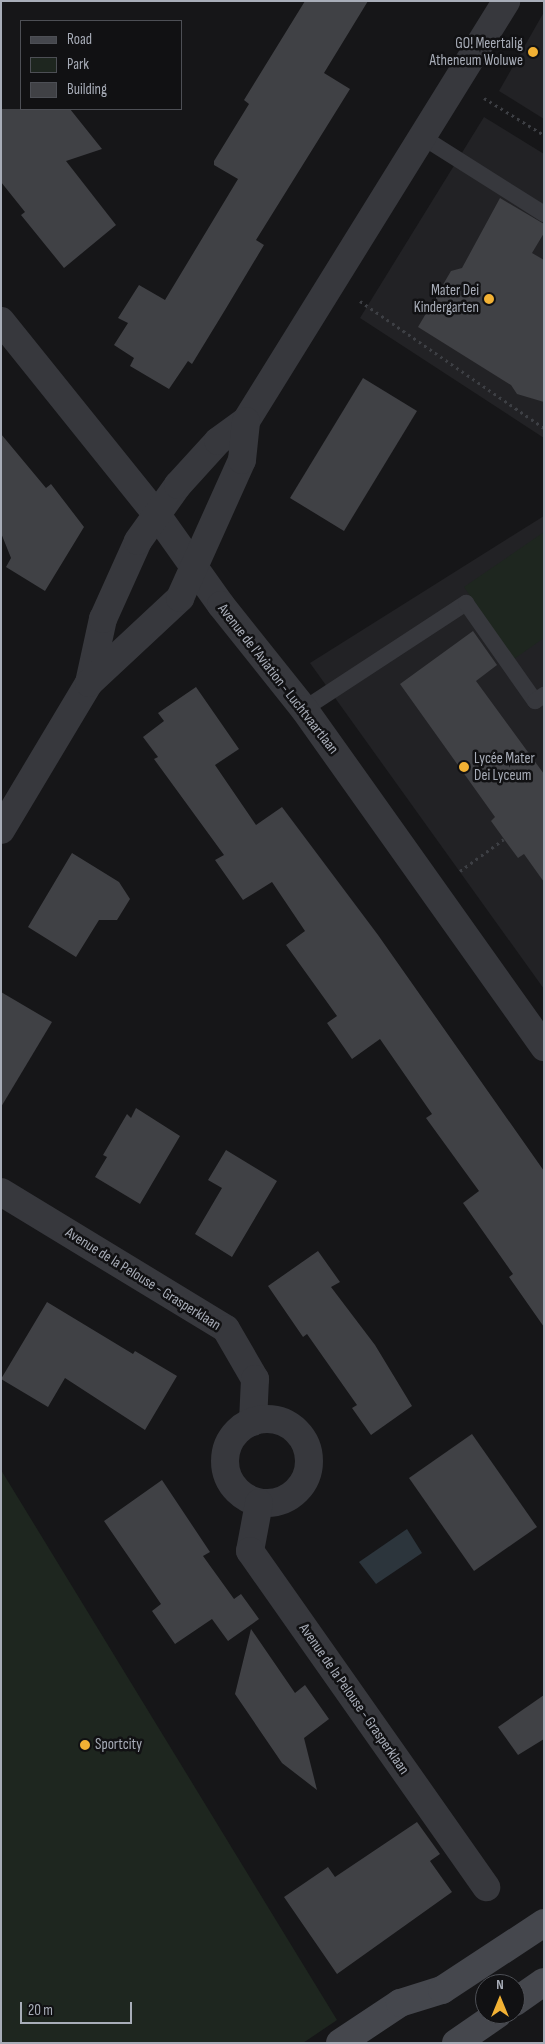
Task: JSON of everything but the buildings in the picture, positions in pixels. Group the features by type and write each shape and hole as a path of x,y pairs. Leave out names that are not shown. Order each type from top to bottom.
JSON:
{"street":[{"path":"89,683 103,620 138,542 178,485 218,441 246,421 339,266 424,138 506,1"},
{"name":"Avenue de l'Aviation - Luchtvaartlaan","path":"1,321 157,515 195,568 304,709 544,1047"},
{"path":"1,830 89,683 180,598 242,460 246,421"},
{"name":"Avenue de la Pelouse - Grasperklaan","path":"1,1192 226,1329 255,1379 253,1422"},
{"path":"253,1422 286,1423 297,1432 308,1450 309,1468 297,1491 285,1499 259,1503 246,1497 233,1486 226,1473 225,1458 235,1434 253,1422"},
{"name":"Avenue de la Pelouse - Grasperklaan","path":"259,1503 250,1551 486,1887"},
{"path":"340,2043 400,2004 442,1990 544,1923"},
{"path":"525,1995 544,1982"},
{"path":"456,2043 484,2024"}],"lane":[{"path":"424,138 544,214"},
{"path":"304,709 466,603 535,700 544,695"}],"path":[{"path":"458,81 544,135"},
{"path":"365,293 360,301 544,428"},
{"path":"432,889 504,839"}],"shaded area":[{"name":"GO! Meertalig Atheneum Woluwe","path":"544,12 544,119 499,91"},
{"path":"484,117 544,154 544,438 360,318"},
{"name":"Lycée Mater Dei Lyceum","path":"544,516 544,989 310,663"},
{"path":"407,1529 422,1553 376,1584 359,1562"}],"green space":[{"path":"544,532 544,638 514,659 464,587"},
{"name":"Sportcity","path":"1,1470 337,2020 303,2043 1,2043"}],"place":[{"name":"GO! Meertalig Atheneum Woluwe","path":"533,52"},
{"name":"Mater Dei Kindergarten","path":"489,299"},
{"name":"Lycée Mater Dei Lyceum","path":"464,767"},
{"name":"Sportcity","path":"85,1745"}]}
